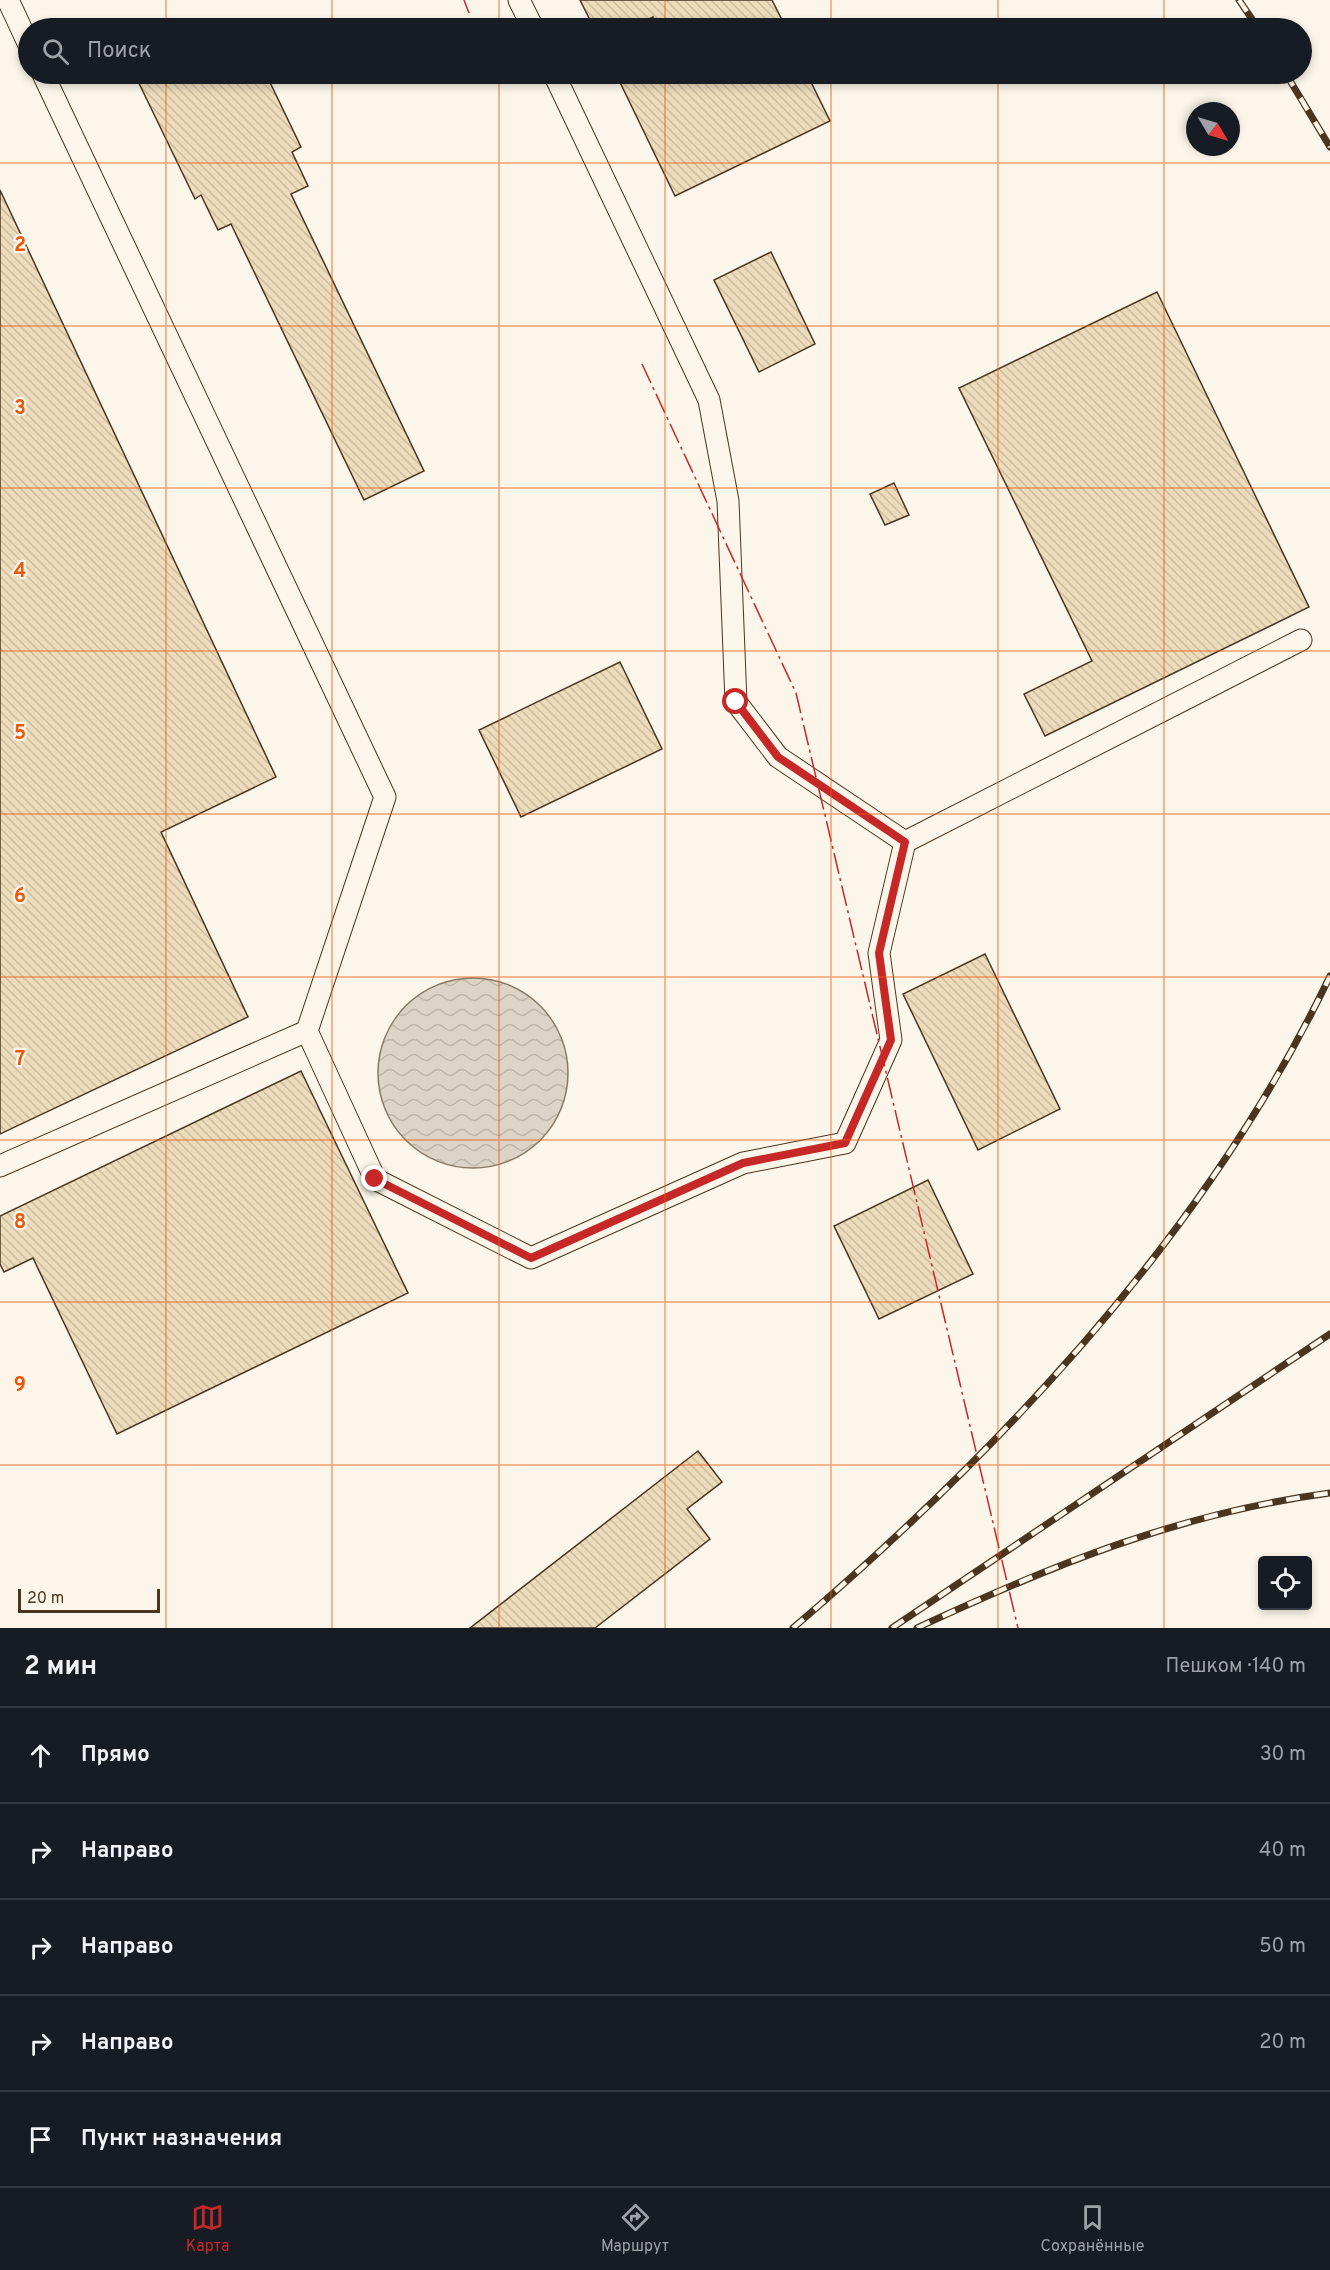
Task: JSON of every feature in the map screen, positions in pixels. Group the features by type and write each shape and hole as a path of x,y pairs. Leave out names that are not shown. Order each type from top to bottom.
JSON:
{"lane":[{"path":"8,0 18,22"},
{"path":"519,0 528,18"},
{"path":"48,84 385,797 307,1031 375,1179 531,1258 743,1163 845,1143 891,1040 879,953 905,842 1301,640"},
{"path":"559,84 710,400 728,501 736,702 778,757 905,842"},
{"path":"0,1166 307,1031"}],"water":[{"path":"482,978 492,979 518,989 534,999 547,1012 561,1036 567,1054 567,1092 561,1110 547,1134 534,1147 510,1161 492,1167 464,1168 454,1167 428,1157 412,1147 399,1134 385,1110 379,1092 378,1064 379,1054 389,1028 399,1012 412,999 436,985 454,979"}],"building":[{"path":"580,0 772,0 781,18 653,17 589,18"},
{"path":"139,84 271,84 301,147 292,152 308,186 291,194 424,471 364,500 231,224 218,230 201,195 195,199"},
{"path":"621,84 812,84 830,121 675,196"},
{"path":"0,190 276,777 161,832 248,1017 0,1134"},
{"path":"771,252 815,344 759,372 714,280"},
{"path":"1157,292 1309,607 1045,736 1024,694 1092,661 959,388"},
{"path":"894,483 909,515 885,525 870,494"},
{"path":"620,662 662,749 521,817 479,730"},
{"path":"985,954 1060,1109 978,1150 903,994"},
{"path":"301,1071 408,1293 117,1434 33,1258 4,1272 0,1264 0,1216"},
{"path":"928,1180 973,1274 879,1319 834,1226"},
{"path":"698,1451 722,1482 687,1509 710,1539 595,1628 470,1628"}],"railway":[{"path":"1239,0 1251,18"},
{"path":"1292,84 1330,147"},
{"path":"793,1628 872,1559 949,1486 1024,1409 1096,1329 1163,1246 1225,1159 1281,1069 1330,976"},
{"path":"892,1628 1330,1334"},
{"path":"917,1628 1017,1583 1118,1544 1221,1514 1330,1493"}],"power":[{"path":"464,0 469,13"},
{"path":"642,364 796,693 1018,1628"}],"route":[{"path":"375,1179 531,1258 743,1163 845,1143 891,1040 879,953 905,842 778,757 736,702"}]}
